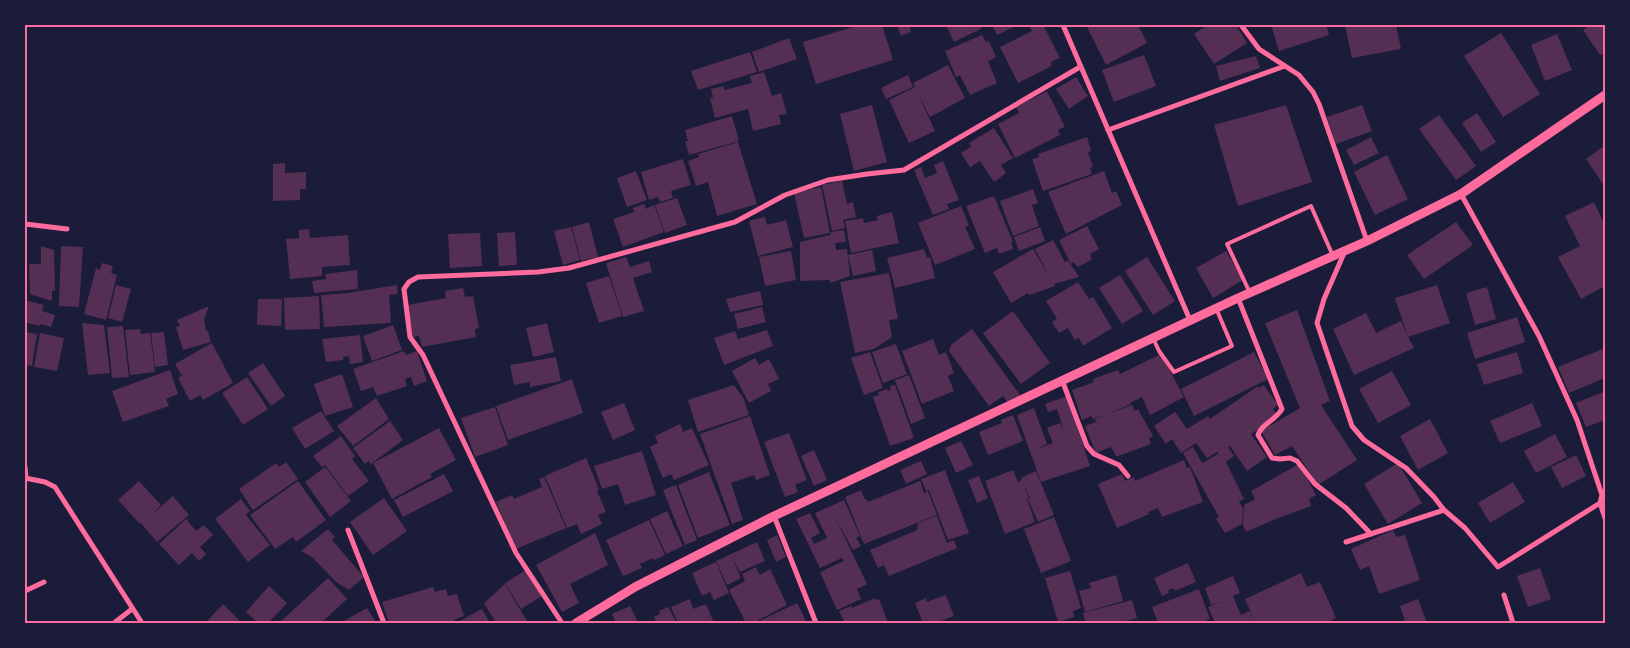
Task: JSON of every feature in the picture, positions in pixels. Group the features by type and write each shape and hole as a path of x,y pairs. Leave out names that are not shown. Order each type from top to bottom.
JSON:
{"street":[{"path":"1063,25 1190,320"},
{"path":"1241,25 1259,49 1299,76 1313,92 1319,104 1367,241"},
{"path":"1108,130 1285,66"},
{"path":"562,623 516,553 423,355 410,337 404,290 409,282 418,277 538,272 569,268 735,222 785,195 828,180 904,170 1080,67"},
{"path":"576,623 635,587 774,516 1153,337 1367,241 1461,194 1605,95"},
{"path":"1461,194 1538,336 1577,420 1602,491 1600,504 1605,518"},
{"path":"25,224 67,229"},
{"path":"1345,251 1324,299 1317,323 1352,426 1364,440 1406,468 1444,510 1466,528 1498,567 1600,504"},
{"path":"1238,298 1282,409 1258,435 1272,458 1290,458 1297,461 1315,484 1346,508 1370,534"},
{"path":"1062,380 1087,446 1094,454 1119,465 1128,476"},
{"path":"25,467 26,478 45,482 55,487 142,623"},
{"path":"1346,542 1444,510"},
{"path":"774,516 816,623"},
{"path":"348,530 384,623"},
{"path":"25,591 44,582"},
{"path":"1504,595 1512,623"},
{"path":"114,623 132,609"}],"lane":[{"path":"1250,293 1227,244 1311,206 1333,256"},
{"path":"1153,337 1159,352 1174,372 1232,346 1216,308"}],"building":[{"path":"860,25 882,25 893,60 816,84 803,42"},
{"path":"897,25 909,25 911,32 901,36"},
{"path":"946,25 979,25 981,29 954,42"},
{"path":"992,25 1018,25 997,35"},
{"path":"1030,25 1043,25 1060,58 1051,62 1052,66 1018,83 1000,47 1032,31"},
{"path":"1086,25 1138,25 1147,43 1106,65"},
{"path":"1208,25 1236,25 1247,43 1214,64 1194,34"},
{"path":"1271,25 1326,25 1329,35 1279,51"},
{"path":"1345,25 1396,25 1401,49 1352,58"},
{"path":"1590,25 1605,25 1605,52 1600,55 1583,30"},
{"path":"1501,33 1540,94 1503,117 1464,56"},
{"path":"1557,34 1572,70 1545,81 1531,45"},
{"path":"982,35 986,42 989,41 996,57 988,61 997,83 970,95 960,75 956,77 945,51"},
{"path":"789,38 797,59 759,72 752,52"},
{"path":"750,52 757,72 698,90 691,71"},
{"path":"1144,55 1156,86 1114,102 1102,70"},
{"path":"1256,56 1260,68 1220,81 1216,66"},
{"path":"948,65 965,98 930,117 917,92 935,131 909,143 889,100 915,87 913,83"},
{"path":"764,72 772,96 781,93 787,114 779,115 781,124 753,131 748,109 715,118 710,98 713,98 711,89 724,86 724,90 752,83 750,76"},
{"path":"908,75 913,87 886,99 881,88"},
{"path":"1076,77 1088,96 1069,109 1056,89"},
{"path":"1047,91 1065,127 1058,130 1060,135 1015,158 998,124 1019,113 1016,107"},
{"path":"872,105 887,162 854,171 840,114"},
{"path":"1286,105 1312,182 1238,206 1214,125"},
{"path":"1362,105 1372,131 1336,144 1327,117"},
{"path":"1477,113 1496,142 1481,152 1462,123"},
{"path":"1439,115 1476,166 1456,180 1419,129"},
{"path":"732,116 739,141 689,155 685,141 688,141 685,130"},
{"path":"994,128 1013,158 1001,165 1006,173 994,182 980,161 970,167 961,153 971,147 969,143"},
{"path":"1087,137 1091,151 1088,152 1093,167 1090,168 1092,174 1043,191 1032,159 1039,157 1038,154"},
{"path":"1371,137 1379,153 1354,165 1346,150"},
{"path":"738,142 757,204 717,216 708,182 696,186 688,161 699,157 698,154"},
{"path":"1605,145 1605,187 1586,159"},
{"path":"1387,155 1408,199 1375,215 1354,172"},
{"path":"683,159 691,185 671,191 673,198 660,202 658,197 649,200 641,172"},
{"path":"943,161 959,200 947,204 949,209 933,215 914,170 921,167 925,178 937,173 934,165"},
{"path":"285,163 285,173 306,172 306,189 300,189 300,200 273,201 273,164"},
{"path":"636,171 647,200 627,207 617,178"},
{"path":"1104,171 1112,193 1116,191 1122,205 1066,234 1048,192"},
{"path":"842,181 847,204 853,202 856,217 843,220 845,228 832,231 822,185"},
{"path":"821,187 830,233 804,238 794,193"},
{"path":"1033,189 1038,203 1032,205 1039,226 1013,236 1000,201"},
{"path":"994,196 1013,242 1011,242 1013,249 999,254 997,248 985,253 966,206"},
{"path":"677,198 687,225 665,233 655,205"},
{"path":"1594,202 1605,226 1605,286 1581,299 1558,257 1580,246 1565,216"},
{"path":"644,204 646,209 654,205 664,232 623,247 613,219 634,212 633,208"},
{"path":"961,206 969,225 965,227 975,249 935,265 918,223"},
{"path":"892,212 899,243 851,253 845,221 863,218 864,223 878,220 877,216"},
{"path":"765,217 767,225 786,220 793,247 758,256 749,221"},
{"path":"589,222 598,257 581,261 572,227"},
{"path":"1456,222 1473,245 1424,279 1407,255"},
{"path":"1087,226 1099,249 1090,254 1092,260 1077,267 1074,262 1071,264 1059,240"},
{"path":"571,227 580,260 563,265 554,231"},
{"path":"1040,227 1045,241 1019,251 1014,237"},
{"path":"309,229 310,238 348,235 350,265 322,267 322,276 290,279 286,239 299,238 299,230"},
{"path":"844,230 846,242 835,243 836,250 847,249 850,276 830,283 830,280 800,281 800,242"},
{"path":"515,232 517,265 499,266 497,233"},
{"path":"480,233 482,266 450,268 448,234"},
{"path":"1053,240 1065,262 1068,260 1079,277 1054,284 1055,286 1029,295 1028,293 1011,303 993,272 1033,249 1050,278 1035,249"},
{"path":"41,246 54,250 55,291 52,291 52,301 30,294 29,264 41,264"},
{"path":"61,246 83,247 79,307 59,306"},
{"path":"924,249 927,258 930,257 935,278 895,288 887,258"},
{"path":"872,250 876,271 853,276 848,255"},
{"path":"791,251 796,280 765,286 759,257"},
{"path":"1226,251 1243,280 1213,298 1196,268"},
{"path":"626,257 630,267 649,261 652,272 633,278 644,311 623,317 606,263"},
{"path":"1147,257 1175,301 1153,315 1125,271"},
{"path":"102,263 113,266 111,273 117,275 106,320 84,314 96,268 100,270"},
{"path":"357,270 358,289 314,293 312,281 326,279 325,274"},
{"path":"889,273 898,319 889,320 892,337 874,349 855,353 840,282"},
{"path":"1120,275 1143,311 1122,324 1099,288"},
{"path":"609,276 622,316 599,323 586,283"},
{"path":"1078,282 1089,299 1093,297 1112,328 1083,346 1079,338 1075,340 1068,328 1059,333 1052,322 1057,319 1046,301"},
{"path":"116,285 131,289 122,322 108,318"},
{"path":"397,285 398,294 389,295 391,323 324,327 321,295 348,293"},
{"path":"1437,285 1450,323 1408,337 1395,298"},
{"path":"1487,287 1496,319 1475,325 1466,293"},
{"path":"463,288 465,297 473,296 479,328 475,329 476,337 422,347 419,336 413,337 407,305 446,298 445,291"},
{"path":"760,291 763,305 730,312 726,299"},
{"path":"319,296 320,329 285,330 284,298"},
{"path":"258,299 282,299 281,326 257,325"},
{"path":"25,300 44,305 42,311 55,315 51,327 25,322"},
{"path":"209,306 204,319 206,331 208,331 211,342 183,350 176,327 180,326 177,320"},
{"path":"762,307 766,322 738,329 734,314"},
{"path":"1297,310 1330,401 1321,405 1357,460 1318,485 1292,446 1275,455 1261,431 1300,408 1265,323"},
{"path":"1013,311 1050,363 1021,384 983,333"},
{"path":"1366,313 1376,333 1401,321 1414,348 1354,375 1333,329"},
{"path":"1517,317 1525,342 1475,359 1467,333"},
{"path":"82,323 104,325 110,373 88,375"},
{"path":"547,323 554,352 533,357 526,328"},
{"path":"393,325 402,350 372,361 363,336"},
{"path":"123,326 129,377 112,378 107,327"},
{"path":"140,329 141,334 150,333 155,372 130,375 125,330"},
{"path":"972,329 1020,395 1008,403 1003,396 989,406 949,351 951,345"},
{"path":"767,330 773,346 724,365 714,338 735,331 738,339"},
{"path":"25,332 37,334 32,366 25,365"},
{"path":"164,332 168,365 155,367 151,333"},
{"path":"40,333 64,338 57,371 34,367"},
{"path":"360,335 363,362 350,364 349,356 343,357 343,360 326,362 322,339"},
{"path":"933,339 939,355 946,352 954,373 948,376 954,391 922,404 902,351"},
{"path":"212,343 233,383 203,400 200,395 190,401 178,378 182,376 175,364"},
{"path":"896,344 907,374 883,383 872,352"},
{"path":"1605,348 1605,378 1569,393 1558,367"},
{"path":"404,351 406,355 417,351 427,381 414,386 411,377 405,379 407,386 377,396 373,387 361,391 353,369"},
{"path":"870,352 883,388 864,395 851,358"},
{"path":"1254,352 1268,379 1194,416 1181,389"},
{"path":"1517,352 1523,373 1484,385 1477,364"},
{"path":"1161,354 1184,397 1150,415 1142,397 1106,415 1092,419 1092,416 1082,420 1072,390 1094,382 1093,379 1118,370 1120,374"},
{"path":"556,357 561,381 530,387 530,382 514,385 510,365"},
{"path":"755,358 759,365 769,359 779,379 768,384 771,391 749,403 732,371"},
{"path":"263,363 285,396 271,406 248,373"},
{"path":"170,370 178,394 166,399 169,406 123,422 112,391"},
{"path":"1392,371 1411,405 1378,423 1359,389"},
{"path":"342,374 353,407 325,416 314,384"},
{"path":"909,375 925,418 911,424 895,380"},
{"path":"247,377 268,409 243,425 222,393"},
{"path":"572,379 583,413 508,440 496,406"},
{"path":"734,385 744,399 749,415 698,432 688,400"},
{"path":"895,385 914,438 890,446 873,397 879,395 878,392 887,389 888,391 891,390 890,386"},
{"path":"1264,385 1278,405 1273,409 1277,415 1251,434 1267,457 1247,471 1230,446 1228,447 1234,456 1226,462 1244,499 1239,501 1243,509 1242,524 1225,533 1216,519 1219,517 1183,453 1193,447 1202,463 1218,454 1221,458 1216,450 1217,452 1207,458 1196,443 1181,453 1172,439 1166,444 1154,426 1175,412 1187,429 1208,416 1210,419 1258,386 1259,388"},
{"path":"1603,392 1605,397 1605,420 1586,427 1576,403"},
{"path":"1067,396 1090,466 1041,482 1017,415 1034,408 1047,444 1034,450 1053,443 1047,428 1060,423 1064,431 1057,409 1048,412 1045,404"},
{"path":"376,398 389,419 353,446 337,426"},
{"path":"624,403 635,430 613,440 601,412"},
{"path":"1532,403 1542,426 1500,443 1490,421"},
{"path":"1132,405 1135,411 1138,409 1153,436 1149,438 1151,444 1118,456 1116,456 1111,447 1096,453 1085,426 1096,422 1095,419"},
{"path":"495,407 508,445 475,457 461,418"},
{"path":"321,411 334,431 305,449 292,428"},
{"path":"1013,415 1023,441 988,455 979,432 1002,423 1001,420"},
{"path":"750,416 770,475 756,480 754,475 731,483 743,520 732,524 700,434"},
{"path":"1430,419 1448,453 1418,470 1400,436"},
{"path":"390,421 403,440 371,464 369,461 365,464 353,448"},
{"path":"680,424 683,432 692,428 709,465 674,480 671,474 663,478 650,447 658,443 655,436"},
{"path":"439,428 456,460 430,474 432,477 392,499 373,463"},
{"path":"789,433 807,480 795,485 798,492 785,497 764,442"},
{"path":"1555,434 1567,457 1536,473 1524,451"},
{"path":"341,436 355,456 352,459 369,481 348,496 325,465 322,467 313,456"},
{"path":"961,441 973,465 956,473 945,448"},
{"path":"814,450 827,480 814,486 801,456"},
{"path":"642,451 656,495 625,505 618,484 602,489 594,466"},
{"path":"1576,455 1586,476 1562,488 1551,467"},
{"path":"586,458 606,512 598,515 602,524 581,534 577,524 567,528 545,476"},
{"path":"1184,460 1187,468 1190,467 1203,502 1162,517 1158,508 1117,528 1098,484 1122,474 1125,481 1134,477 1135,481"},
{"path":"921,461 927,474 906,484 900,470"},
{"path":"286,462 298,479 253,510 239,489 276,463 279,467"},
{"path":"1398,463 1422,503 1388,524 1364,484"},
{"path":"1299,464 1316,495 1309,499 1311,506 1246,532 1243,525 1244,505 1255,499 1251,491"},
{"path":"325,467 351,501 330,517 305,482"},
{"path":"945,470 969,533 948,540 929,490 926,491 921,479"},
{"path":"1013,470 1018,482 1022,480 1021,478 1036,471 1054,515 1038,522 1023,483 1035,522 1005,534 985,481"},
{"path":"709,472 730,525 698,538 678,485"},
{"path":"444,474 453,491 403,517 394,500"},
{"path":"979,476 988,498 977,503 968,480"},
{"path":"544,477 566,528 516,549 496,502 512,495 514,499 542,487 539,479"},
{"path":"139,481 161,505 150,516 173,496 189,515 157,542 118,500"},
{"path":"298,481 326,520 296,542 293,537 275,549 250,515"},
{"path":"920,481 924,493 928,491 937,515 864,544 845,497 861,490 865,500 868,502"},
{"path":"1513,482 1525,502 1490,523 1478,503"},
{"path":"676,485 697,540 685,545 663,490"},
{"path":"384,498 407,531 373,555 350,522"},
{"path":"241,499 250,511 246,515 270,545 248,562 215,519"},
{"path":"844,500 860,536 856,538 861,546 853,550 835,517 867,584 857,589 861,599 837,610 820,572 844,561 842,558 820,568 796,519 810,513 820,533 811,538 814,544 827,538 815,513"},
{"path":"667,511 683,546 666,554 650,519"},
{"path":"937,516 947,543 954,540 957,548 889,576 884,565 878,568 870,550 917,530 918,523"},
{"path":"1054,517 1071,561 1041,573 1024,529"},
{"path":"186,519 196,531 204,525 213,535 200,547 206,554 199,561 192,553 179,565 159,544"},
{"path":"649,520 665,555 640,564 642,568 623,576 606,540"},
{"path":"328,529 335,537 332,540 364,577 349,590 336,582 312,557 301,551"},
{"path":"1393,530 1396,537 1405,535 1420,580 1379,594 1369,566 1360,570 1351,549"},
{"path":"595,533 608,565 570,584 579,603 562,612 536,565"},
{"path":"777,535 786,557 776,562 767,540"},
{"path":"757,542 765,561 740,572 732,557 741,578 727,585 716,561"},
{"path":"716,562 729,593 714,600 710,592 702,596 692,573"},
{"path":"1188,563 1196,582 1175,591 1174,588 1168,590 1169,593 1162,596 1154,578"},
{"path":"756,567 760,575 770,569 787,605 753,623 746,623 729,590 745,581 742,574"},
{"path":"1540,568 1551,599 1528,607 1517,576"},
{"path":"526,570 542,596 521,609 505,583"},
{"path":"1070,571 1081,608 1073,611 1074,617 1058,622 1045,578"},
{"path":"1301,573 1307,587 1320,582 1336,618 1326,623 1215,623 1208,607 1223,601 1211,605 1205,588 1233,576 1240,593 1233,596 1241,615 1250,611 1254,619 1245,599"},
{"path":"1116,575 1123,601 1085,612 1079,591 1091,588 1089,583"},
{"path":"328,578 347,599 321,623 279,623"},
{"path":"505,584 528,623 496,623 484,603"},
{"path":"269,586 287,603 268,623 258,623 246,612"},
{"path":"433,587 435,592 446,589 448,596 457,594 464,616 454,620 455,623 389,623 382,602"},
{"path":"1199,589 1210,619 1199,623 1158,623 1152,607"},
{"path":"946,595 954,616 936,623 923,623 915,603 926,598 927,602"},
{"path":"875,598 876,600 879,599 888,623 845,623 839,611 852,606 852,608"},
{"path":"690,599 693,609 706,604 714,623 678,623 671,607"},
{"path":"1418,599 1427,623 1398,623 1405,620 1400,606"},
{"path":"1132,600 1137,618 1119,623 1086,623 1083,613"},
{"path":"797,603 807,623 755,623"},
{"path":"223,604 242,623 205,623"},
{"path":"630,606 637,620 632,623 616,623 612,614"},
{"path":"668,607 677,623 656,623 654,617 660,614 659,611"},
{"path":"367,608 376,623 340,623"},
{"path":"482,609 490,623 456,623"}]}
